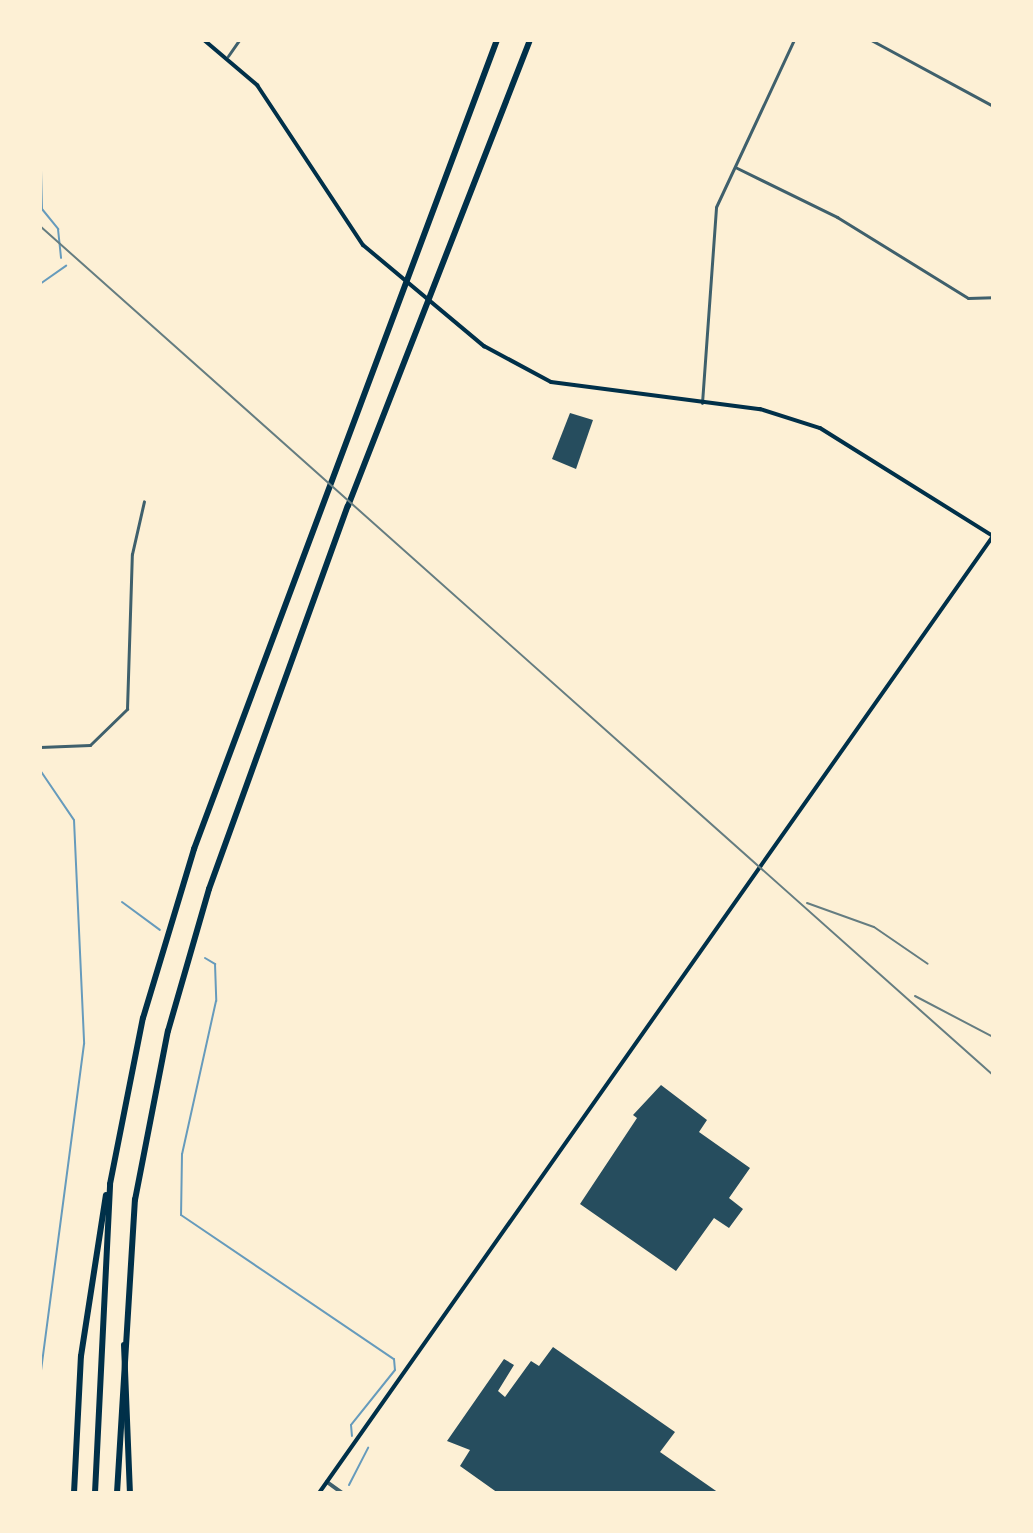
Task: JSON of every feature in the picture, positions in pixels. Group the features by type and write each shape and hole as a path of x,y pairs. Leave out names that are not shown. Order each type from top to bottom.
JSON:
{"highway":[{"path":"74,1493 81,1356 110,1184 169,925 399,289 497,40"},
{"path":"117,1493 122,1340 135,1200 168,1031 209,889 352,495 428,290 530,40"},
{"path":"95,1493 110,1184"},
{"path":"122,1340 130,1493"}],"main road":[{"path":"204,40 228,56 257,85 363,245 484,346 551,382 760,409 820,428 993,536 319,1493"}],"street":[{"path":"228,56 239,40"},
{"path":"702,403 716,207 794,40"},
{"path":"871,40 993,106"},
{"path":"735,167 837,217 968,298 993,297"},
{"path":"40,747 90,745 127,709 132,554 144,501"},
{"path":"327,1482 342,1493"}],"building":[{"path":"570,413 593,420 576,469 552,459"},
{"path":"661,1085 707,1120 699,1132 750,1168 729,1198 743,1209 729,1228 714,1218 676,1271 580,1204 637,1118 633,1115"},
{"path":"553,1347 675,1432 660,1452 719,1493 498,1493 460,1466 470,1450 447,1441 504,1359 514,1365 498,1391 505,1397 531,1361 539,1366"}],"waterway":[{"path":"40,132 42,209 58,229 61,258"},
{"path":"40,284 66,266"},
{"path":"40,770 74,820 84,1044 40,1376"},
{"path":"122,902 160,930"},
{"path":"205,958 215,964 216,1001 182,1154 181,1215 394,1359 395,1370 351,1425 352,1436"},
{"path":"349,1485 368,1448"},
{"path":"40,1485 40,1493"}],"railway":[{"path":"40,226 993,1075"},
{"path":"807,903 874,927 928,964"},
{"path":"915,996 993,1037"}]}
